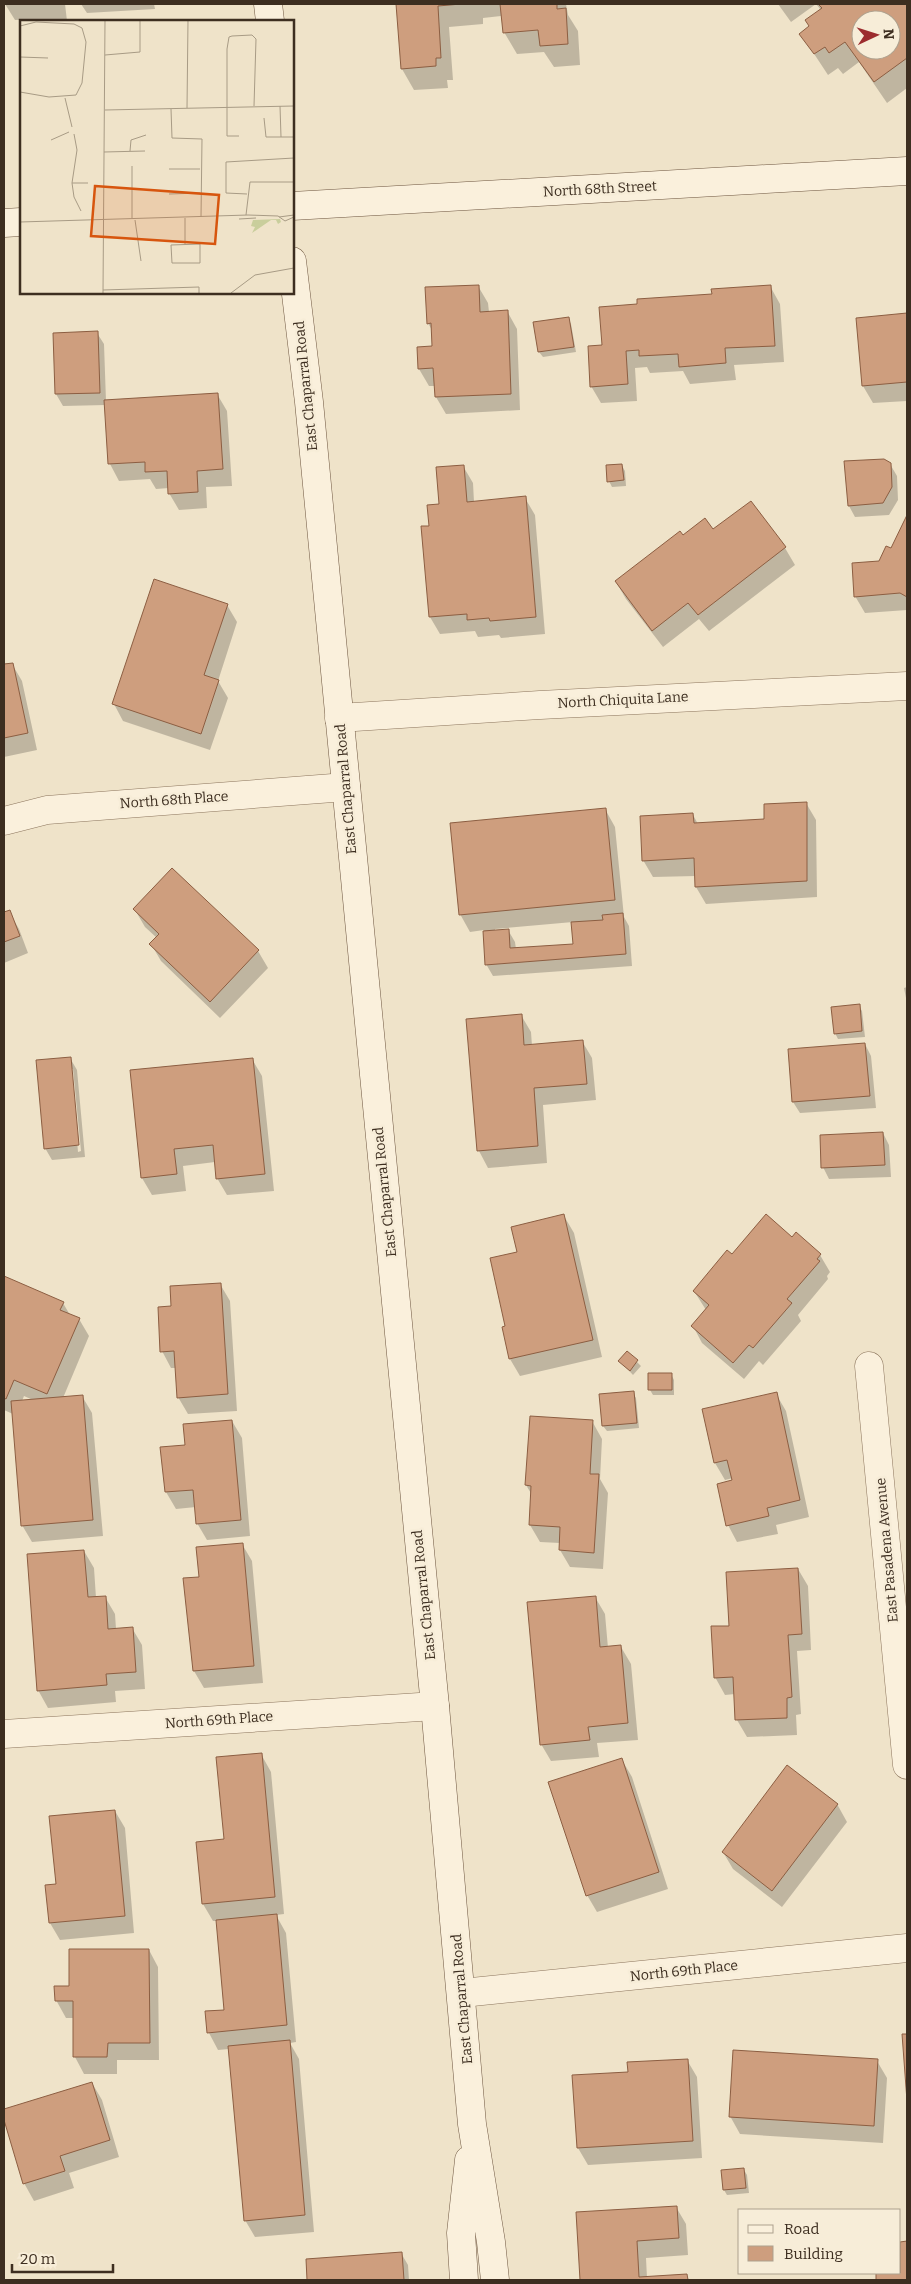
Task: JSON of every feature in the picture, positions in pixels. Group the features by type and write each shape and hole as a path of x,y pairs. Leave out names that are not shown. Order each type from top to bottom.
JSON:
{"street":[{"path":"268,4 270,20"},
{"name":"North 68th Street","path":"294,206 907,171"},
{"path":"4,223 20,222"},
{"name":"East Chaparral Road","path":"294,278 309,402 435,1706 462,1994 472,2124 491,2242 495,2280"},
{"name":"North Chiquita Lane","path":"339,718 580,702 907,686"},
{"name":"North 68th Place","path":"4,821 47,810 346,787"},
{"name":"East Pasadena Avenue","path":"870,1366 907,1765"},
{"name":"North 69th Place","path":"4,1734 435,1706"},
{"name":"North 69th Place","path":"462,1994 907,1948"},
{"name":"East Chaparral Road","path":"464,2280 461,2233 472,2124"}],"building":[{"path":"396,4 461,4 438,6 441,58 436,58 436,66 401,69"},
{"path":"500,4 557,4 557,9 566,8 568,44 540,46 538,30 503,33"},
{"path":"818,4 907,4 907,58 874,82 858,60 901,60 901,10 851,10 851,50 845,42 829,53 825,47 814,54 799,34 809,26 805,20 822,8"},
{"path":"479,285 480,312 508,310 511,394 435,397 433,368 418,369 417,347 432,346 431,323 427,324 425,287"},
{"path":"771,285 775,346 725,348 726,363 679,367 678,354 639,356 639,350 626,351 628,384 590,387 588,346 602,345 599,307 637,304 637,299 712,294 711,289"},
{"path":"907,313 907,382 862,386 856,318"},
{"path":"569,317 574,347 538,352 533,322"},
{"path":"98,331 100,393 55,394 53,333"},
{"path":"218,393 223,469 197,471 198,492 168,494 167,471 145,472 145,462 108,464 104,400"},
{"path":"884,459 891,463 892,487 883,503 848,506 844,461"},
{"path":"622,464 624,480 607,482 606,465"},
{"path":"464,465 467,502 526,496 536,617 490,621 489,618 467,620 467,614 429,617 421,526 429,526 427,505 439,504 436,467"},
{"path":"751,501 786,547 698,615 688,603 652,631 615,581 680,531 683,535 705,518 713,529"},
{"path":"907,515 907,597 900,593 854,597 852,563 879,561 886,546 891,548"},
{"path":"154,579 228,604 204,675 219,680 201,734 112,704"},
{"path":"13,663 28,733 4,738 4,664"},
{"path":"807,802 807,881 695,887 694,858 642,861 640,816 693,813 694,823 764,819 764,804"},
{"path":"606,808 615,900 459,915 450,823"},
{"path":"172,868 259,950 210,1002 149,944 159,934 133,909"},
{"path":"10,910 20,936 4,942 4,912"},
{"path":"623,913 626,954 485,965 483,931 509,929 510,948 573,944 571,922 603,920 602,915"},
{"path":"860,1004 862,1031 834,1034 831,1007"},
{"path":"522,1014 524,1045 583,1040 587,1084 534,1088 538,1146 477,1151 466,1019"},
{"path":"865,1043 870,1096 792,1102 788,1049"},
{"path":"71,1057 79,1145 44,1149 36,1060"},
{"path":"253,1058 265,1174 216,1179 213,1145 174,1149 177,1174 141,1178 130,1070"},
{"path":"883,1132 885,1165 821,1168 820,1135"},
{"path":"564,1214 593,1340 509,1359 502,1327 505,1326 490,1258 517,1252 511,1227"},
{"path":"766,1214 792,1237 796,1232 821,1254 817,1259 820,1261 787,1299 792,1303 753,1348 749,1345 733,1363 691,1326 709,1305 693,1291 727,1250 732,1254"},
{"path":"4,1276 64,1302 60,1310 80,1318 47,1394 14,1380 6,1399 4,1398"},
{"path":"221,1283 228,1394 177,1398 174,1351 160,1352 158,1307 171,1306 170,1286"},
{"path":"627,1351 638,1360 630,1371 618,1361"},
{"path":"648,1373 672,1373 672,1390 648,1390"},
{"path":"634,1391 637,1423 602,1426 599,1394"},
{"path":"777,1392 800,1500 767,1508 769,1516 726,1526 717,1484 732,1480 727,1460 714,1463 702,1409"},
{"path":"83,1395 93,1520 21,1526 11,1401"},
{"path":"530,1416 593,1420 590,1474 599,1474 594,1553 559,1550 560,1527 529,1525 531,1486 525,1485"},
{"path":"232,1420 241,1520 196,1524 193,1490 165,1492 160,1447 185,1445 183,1424"},
{"path":"243,1543 254,1666 193,1671 183,1578 199,1577 196,1547"},
{"path":"84,1550 88,1597 106,1596 108,1629 133,1627 136,1672 106,1674 107,1685 37,1691 27,1554"},
{"path":"798,1568 802,1634 788,1635 792,1697 787,1698 787,1718 735,1720 733,1677 714,1678 711,1626 729,1626 726,1572"},
{"path":"596,1596 600,1647 621,1645 628,1723 588,1727 590,1740 540,1745 527,1602"},
{"path":"262,1753 275,1897 202,1904 196,1842 224,1839 216,1757"},
{"path":"622,1758 659,1872 586,1896 548,1782"},
{"path":"787,1765 838,1804 772,1891 722,1852"},
{"path":"115,1810 125,1916 49,1923 45,1885 56,1884 49,1816"},
{"path":"277,1914 287,2025 207,2033 205,2011 224,2010 216,1920"},
{"path":"69,1949 149,1949 150,2043 108,2043 107,2057 73,2057 73,2001 55,2001 54,1986 69,1986"},
{"path":"902,2034 907,2034 907,2101"},
{"path":"290,2040 305,2215 244,2221 228,2046"},
{"path":"733,2050 878,2059 874,2126 729,2117"},
{"path":"688,2059 693,2141 577,2148 572,2075 628,2072 627,2062"},
{"path":"92,2082 110,2140 60,2156 65,2171 23,2184 4,2120 4,2109"},
{"path":"744,2168 746,2188 723,2190 721,2170"},
{"path":"677,2206 679,2238 637,2241 639,2277 687,2274 688,2280 580,2280 576,2212"},
{"path":"907,2241 907,2280 876,2280 876,2274 901,2274 901,2242"},
{"path":"402,2252 404,2280 307,2280 306,2259"}]}
